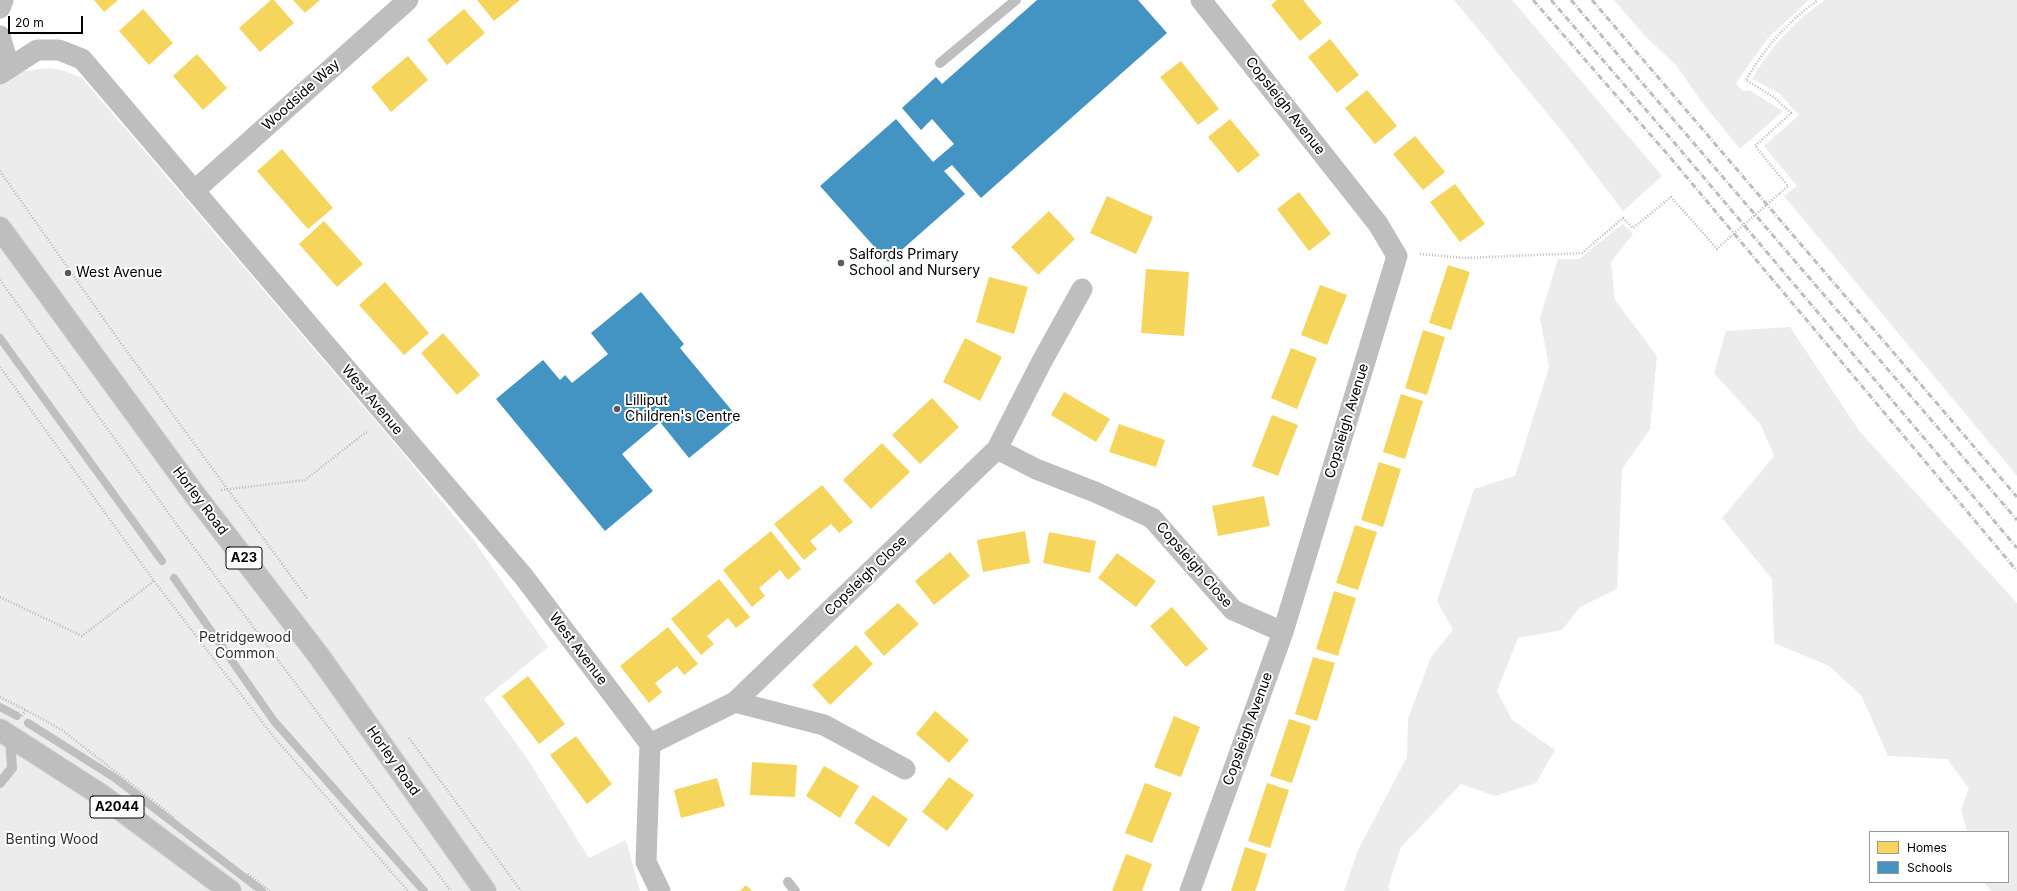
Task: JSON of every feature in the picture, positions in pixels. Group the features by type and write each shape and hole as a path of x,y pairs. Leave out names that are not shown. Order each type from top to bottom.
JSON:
{"main road":[{"name":"Horley Road","path":"0,228 195,495 320,656 485,891"},
{"name":"A2044","path":"5,733 101,795 230,891"}],"street":[{"path":"0,8 3,0"},
{"name":"Woodside Way","path":"194,191 408,0"},
{"name":"Copsleigh Avenue","path":"1190,891 1283,632 1397,256 1378,224 1201,0"},
{"path":"0,36 5,71"},
{"name":"West Avenue","path":"5,71 37,50 59,50 82,59 390,422 524,577 650,744"},
{"name":"Copsleigh Close","path":"650,744 736,702 996,449 1082,289"},
{"name":"Copsleigh Close","path":"996,449 1036,469 1095,492 1152,518 1233,610 1283,632"},
{"path":"736,702 824,725 905,770"},
{"path":"650,744 646,862 660,891"}],"lane":[{"path":"940,63 1016,0"},
{"path":"0,783 12,768 5,733"},
{"path":"788,882 795,891"}],"path":[{"path":"1397,256 1425,253 1464,258 1582,253 1623,218 1633,228 1671,197 1717,249 1788,186 1755,146 1791,113 1775,98 1746,80 1763,53 1786,25 1818,0"},
{"path":"0,172 120,342 312,605"},
{"path":"0,280 177,525 451,891"},
{"path":"0,367 154,581 273,736 408,891"},
{"path":"195,495 228,489 305,480 365,433 387,430 390,422"},
{"path":"0,597 82,636 154,581"},
{"path":"0,697 26,710"},
{"path":"405,733 521,891"}],"green space":[{"path":"1454,0 1512,0 1662,176 1623,211 1566,136"},
{"path":"1614,0 1809,0 1768,38 1736,83 1742,91 1749,90 1783,111 1740,149 1701,101 1676,65 1645,36"},
{"path":"1825,0 2017,0 2017,476 1784,196 1797,186 1764,146 1799,115 1779,93 1752,79 1767,56 1793,26"},
{"name":"Petridgewood Common","path":"0,39 26,72 48,68 61,70 82,78 397,446 472,538 548,647 484,699 528,760 589,858 626,840 640,891 0,891"},
{"path":"1623,224 1633,234 1611,262 1615,300 1657,356 1650,429 1622,469 1617,589 1580,607 1562,630 1518,638 1497,691 1512,720 1555,750 1536,783 1495,796 1461,784 1401,847 1388,887 1390,891 1344,891 1358,850 1407,757 1408,719 1431,657 1453,630 1437,601 1474,489 1515,476 1549,367 1540,318 1558,259 1579,259"},
{"path":"1790,327 1860,432 2017,603 2017,891 1992,891 1984,883 2009,883 2009,831 1967,831 1961,810 1969,788 1947,759 1888,756 1861,695 1829,666 1774,643 1772,579 1722,518 1774,456 1761,425 1714,373 1726,331"}],"building: Homes":[{"path":"94,0 118,0 104,12"},
{"path":"271,0 274,0 294,23 260,52 239,28"},
{"path":"293,0 320,0 305,13"},
{"path":"477,0 520,0 494,21"},
{"path":"1277,0 1303,0 1322,23 1300,41 1271,5"},
{"path":"143,9 173,43 149,65 119,31"},
{"path":"464,9 485,33 447,65 427,40"},
{"path":"1330,39 1359,75 1337,93 1308,57"},
{"path":"197,54 227,88 203,110 173,76"},
{"path":"408,56 428,80 391,112 371,87"},
{"path":"1181,61 1219,109 1198,125 1160,77"},
{"path":"1367,90 1397,126 1375,144 1345,108"},
{"path":"1230,119 1260,155 1238,173 1208,137"},
{"path":"1415,136 1445,172 1423,190 1393,154"},
{"path":"282,149 333,208 308,229 257,171"},
{"path":"1455,184 1485,224 1460,242 1430,202"},
{"path":"1299,192 1331,234 1309,251 1277,209"},
{"path":"1107,196 1153,217 1136,254 1090,233"},
{"path":"1049,211 1075,239 1038,275 1011,247"},
{"path":"324,221 363,264 337,287 299,244"},
{"path":"1448,265 1470,272 1451,330 1429,323"},
{"path":"1146,269 1189,272 1184,336 1141,333"},
{"path":"989,277 1028,287 1014,334 976,322"},
{"path":"385,282 429,333 404,355 359,305"},
{"path":"1320,285 1347,295 1327,345 1301,335"},
{"path":"1423,330 1445,337 1427,395 1405,388"},
{"path":"443,333 480,375 457,395 421,353"},
{"path":"965,338 1002,357 980,401 943,382"},
{"path":"1291,348 1317,358 1297,409 1271,398"},
{"path":"1064,392 1110,419 1096,442 1051,415"},
{"path":"1401,394 1423,401 1405,459 1383,452"},
{"path":"932,398 959,427 920,464 892,435"},
{"path":"1272,415 1298,425 1278,476 1252,466"},
{"path":"1119,424 1165,440 1156,467 1109,452"},
{"path":"882,443 910,472 871,509 843,480"},
{"path":"1379,462 1401,469 1383,527 1361,520"},
{"path":"822,485 853,522 839,533 831,524 810,541 817,549 804,560 774,524"},
{"path":"1264,496 1270,526 1218,536 1212,506"},
{"path":"1355,525 1377,532 1358,590 1336,583"},
{"path":"771,531 801,569 788,580 780,570 759,588 765,596 752,607 723,570"},
{"path":"1025,531 1030,563 983,572 977,540"},
{"path":"1049,532 1096,541 1090,573 1043,563"},
{"path":"950,552 970,576 934,605 915,581"},
{"path":"1117,553 1156,581 1136,607 1098,578"},
{"path":"719,579 750,617 736,628 728,618 707,636 714,644 701,655 671,619"},
{"path":"1334,591 1356,598 1338,656 1316,649"},
{"path":"898,603 919,624 884,656 864,633"},
{"path":"1172,607 1208,649 1186,667 1150,626"},
{"path":"668,627 698,664 684,675 677,666 655,683 662,692 649,703 620,666"},
{"path":"856,645 873,664 830,705 812,685"},
{"path":"1313,657 1335,663 1317,721 1295,714"},
{"path":"528,676 565,724 539,744 502,696"},
{"path":"935,711 969,740 949,763 916,734"},
{"path":"1174,716 1200,727 1181,777 1154,767"},
{"path":"1289,719 1311,726 1292,783 1270,776"},
{"path":"576,736 612,784 587,804 550,755"},
{"path":"752,762 797,765 795,797 750,795"},
{"path":"824,766 859,786 840,818 806,796"},
{"path":"949,777 974,795 947,831 922,812"},
{"path":"717,778 725,806 681,818 674,790"},
{"path":"1145,783 1172,793 1152,843 1125,833"},
{"path":"1267,783 1289,790 1270,848 1248,841"},
{"path":"873,795 908,819 889,847 854,823"},
{"path":"1245,847 1267,854 1258,883 1255,891 1231,891"},
{"path":"1126,854 1152,864 1142,891 1112,891"},
{"path":"746,885 752,891 740,891"}],"building: Schools":[{"path":"1037,0 1138,0 1167,33 981,198 952,165 944,171 965,194 888,262 820,186 896,119 933,162 954,144 932,119 921,130 902,108 936,77 942,84"},
{"name":"Lilliput Children's Centre","path":"641,292 684,344 680,348 738,418 689,458 660,422 622,454 653,491 605,531 496,399 543,360 560,380 565,375 572,383 608,354 591,333"}],"waterway":[{"path":"0,338 162,561"},
{"path":"174,578 274,721 424,891"},
{"path":"0,707 17,716"},
{"path":"28,723 115,778 262,891"}],"railway":[{"path":"1533,0 1669,156 2017,571"},
{"path":"1551,0 1678,147 2017,548"},
{"path":"1571,0 2017,520"},
{"path":"1592,0 2017,497"}],"place":[{"name":"Salfords Primary School and Nursery","path":"841,263"},
{"name":"West Avenue","path":"68,273"},
{"name":"Lilliput Children's Centre","path":"617,409"}],"park label":[{"name":"Benting Wood","path":"52,840"}]}
